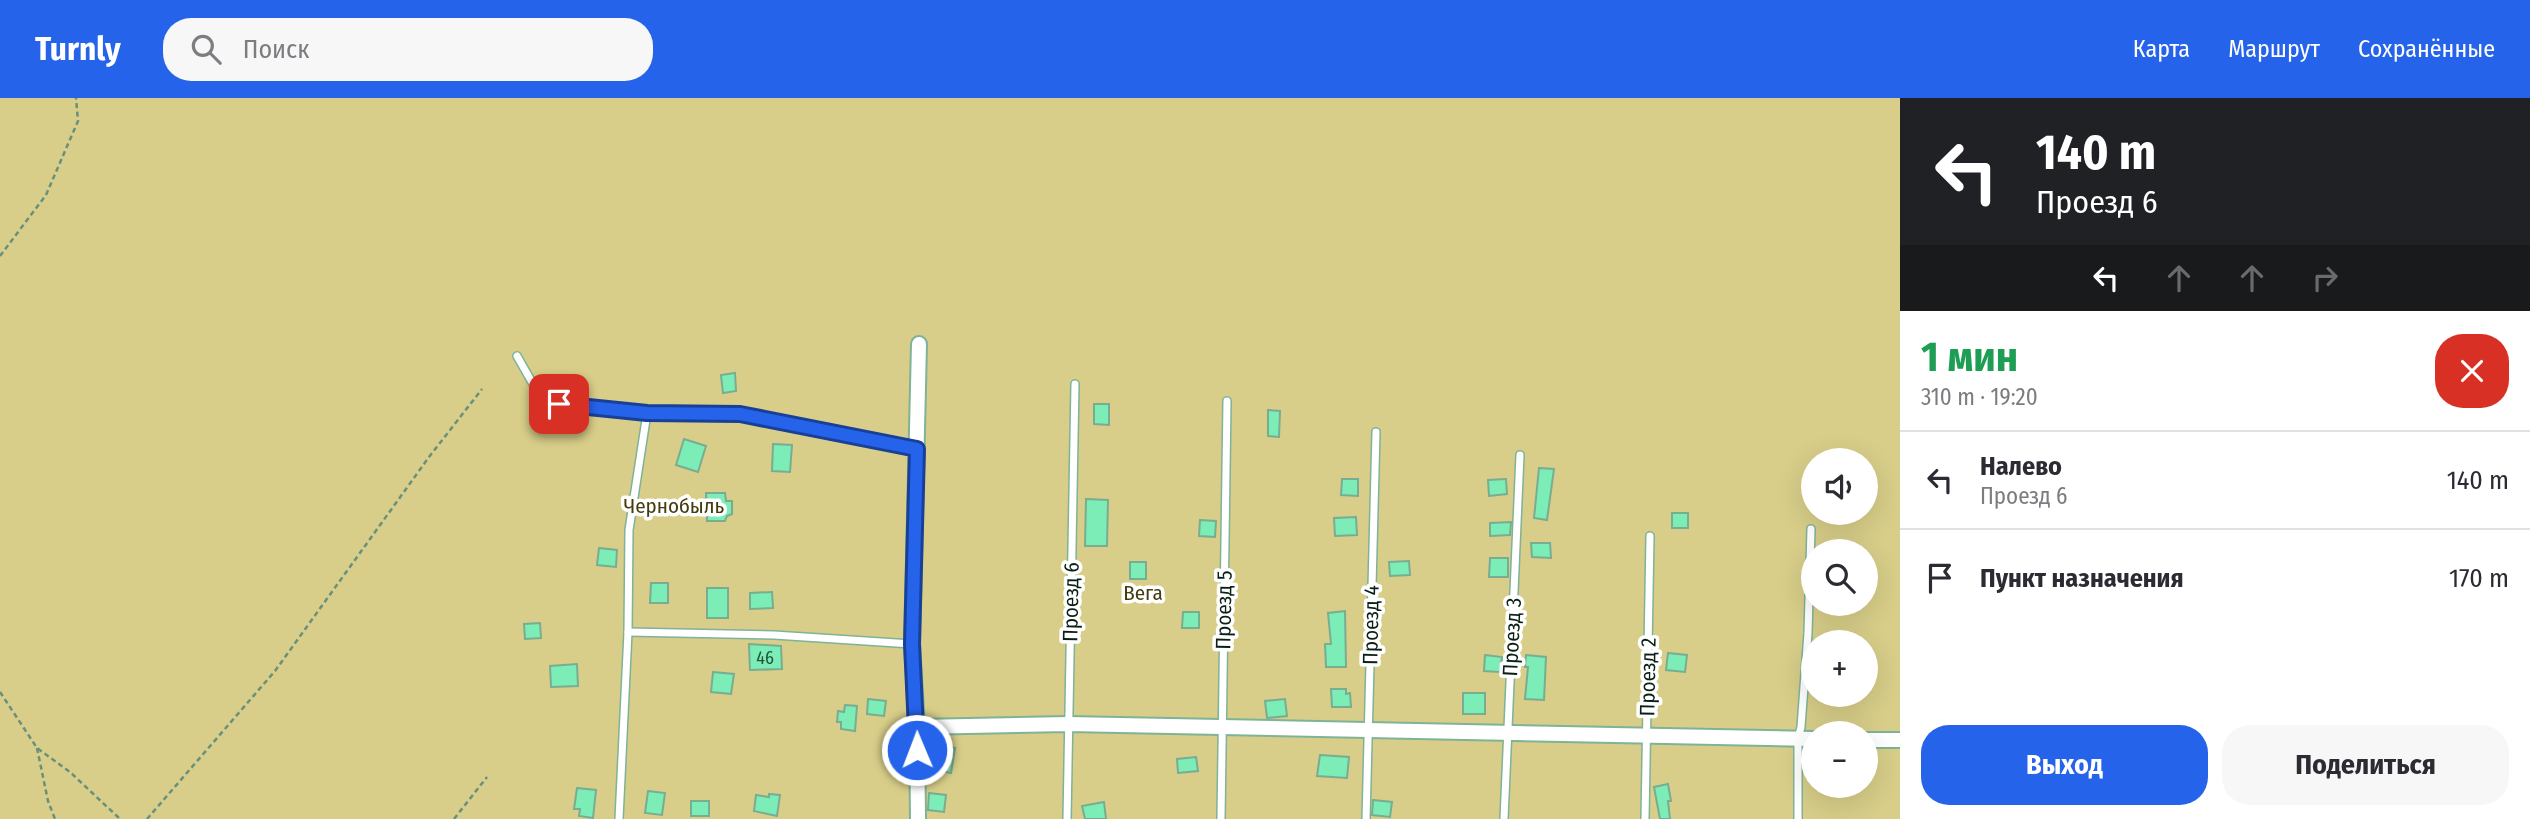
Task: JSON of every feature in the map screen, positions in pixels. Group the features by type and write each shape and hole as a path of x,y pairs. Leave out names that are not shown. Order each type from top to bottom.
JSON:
{"street":[{"path":"918,819 917,727 912,644 919,344"},
{"path":"917,727 1068,724 1801,738"},
{"path":"1878,740 1900,740"}],"lane":[{"path":"517,356 537,391 559,404 647,413 740,414 917,449"},
{"name":"Проезд 6","path":"1067,819 1075,384"},
{"name":"Проезд 5","path":"1221,819 1227,401"},
{"path":"620,819 628,632 629,530 647,413"},
{"name":"Проезд 4","path":"1366,819 1376,432"},
{"name":"Проезд 3","path":"1504,819 1520,455"},
{"path":"1801,721 1808,633 1811,529"},
{"name":"Проезд 2","path":"1645,819 1650,536"},
{"path":"628,632 774,635 912,644"},
{"path":"1798,819 1801,789"}],"path":[{"path":"0,256 46,195 78,121 76,98"},
{"path":"147,819 275,671 429,457 482,389"},
{"path":"0,692 37,748 70,772 120,819"},
{"path":"37,748 48,802 55,819"},
{"path":"454,819 487,777"}],"green space":[{"path":"0,98 1900,98 1900,819 0,819"}],"building":[{"path":"735,373 736,391 723,393 721,375"},
{"path":"1094,404 1109,404 1109,425 1094,424"},
{"path":"1268,410 1280,411 1279,437 1268,436"},
{"path":"684,439 706,446 698,472 676,465"},
{"path":"773,444 792,445 790,472 772,471"},
{"path":"1539,468 1554,469 1547,520 1534,518"},
{"path":"1342,479 1358,479 1358,496 1341,495"},
{"path":"1506,479 1507,494 1489,496 1488,480"},
{"path":"706,493 725,493 726,501 732,501 732,514 727,516 725,521 707,521"},
{"path":"1086,499 1108,500 1107,546 1085,546"},
{"path":"1672,513 1688,513 1688,528 1672,528"},
{"path":"1356,517 1357,535 1335,536 1334,518"},
{"path":"1200,520 1216,521 1215,537 1199,536"},
{"path":"1511,522 1510,535 1490,536 1490,523"},
{"path":"1531,543 1550,543 1551,558 1532,557"},
{"path":"599,548 617,550 616,567 597,565"},
{"path":"1490,558 1508,558 1508,577 1489,577"},
{"path":"1409,561 1410,575 1390,576 1389,562"},
{"path":"1130,562 1146,562 1146,579 1130,579"},
{"path":"651,583 668,583 668,603 650,603"},
{"path":"707,588 728,588 728,618 707,618"},
{"path":"772,592 773,608 750,609 750,593"},
{"path":"1345,611 1346,667 1326,667 1325,644 1331,644 1328,613"},
{"path":"1183,612 1199,612 1199,628 1182,628"},
{"path":"540,623 541,638 525,639 524,624"},
{"path":"749,644 781,646 782,669 750,670"},
{"path":"1668,653 1687,655 1685,672 1666,670"},
{"path":"1485,655 1502,657 1500,672 1484,671"},
{"path":"1526,655 1546,657 1544,700 1525,699 1528,667 1525,667"},
{"path":"577,664 578,686 551,687 550,666"},
{"path":"713,672 734,674 731,694 711,692"},
{"path":"1331,689 1346,689 1346,694 1350,693 1351,707 1332,707"},
{"path":"1463,693 1485,693 1485,714 1463,714"},
{"path":"868,699 886,701 884,716 867,714"},
{"path":"1285,699 1287,716 1267,718 1265,701"},
{"path":"845,705 857,706 855,731 841,729 841,722 837,722 838,711 844,712"},
{"path":"940,745 955,748 951,773 941,771 942,766 937,765"},
{"path":"1320,755 1349,757 1347,778 1317,776"},
{"path":"1196,757 1198,771 1178,773 1177,759"},
{"path":"1668,784 1670,819 1660,819 1654,787"},
{"path":"577,788 596,790 593,818 579,816 580,809 574,809"},
{"path":"648,791 665,793 662,815 645,813"},
{"path":"929,793 946,795 944,812 928,810"},
{"path":"769,794 780,795 777,816 754,811 756,795 769,797"},
{"path":"1373,800 1392,802 1390,817 1372,815"},
{"path":"691,801 709,801 709,816 691,816"},
{"path":"1104,802 1106,819 1085,819 1082,806"}],"route":[{"path":"559,404 647,413 740,414 917,449 912,644 917,750"}],"park label":[{"name":"Чернобыль","path":"674,506"},
{"name":"Вега","path":"1143,593"}]}
